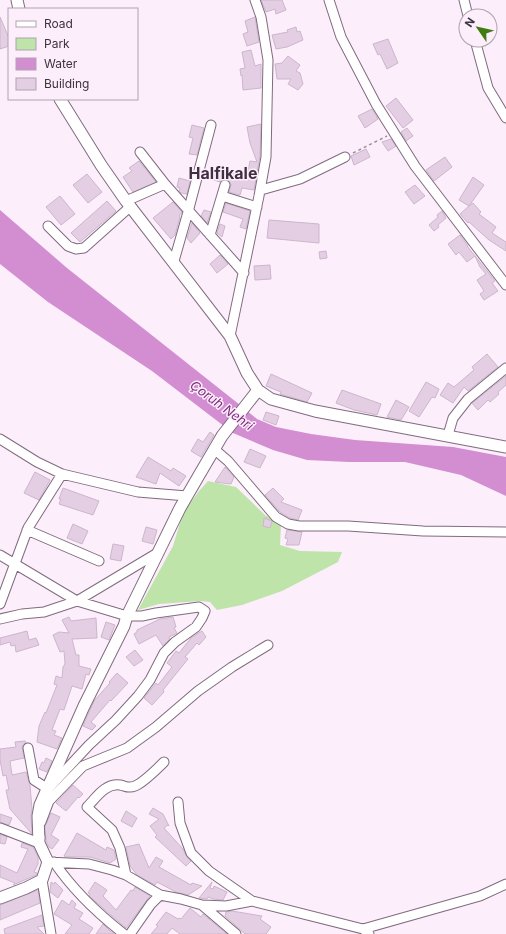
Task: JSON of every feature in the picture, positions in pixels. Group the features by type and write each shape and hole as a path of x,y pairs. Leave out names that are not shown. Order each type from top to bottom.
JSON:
{"main road":[{"path":"61,100 101,165 128,203 174,261 230,336 258,390 271,399 315,411 506,447"},
{"path":"0,898 42,880 51,862 39,843 38,816 40,805 84,706 187,496 222,436 258,390"}],"street":[{"path":"230,336 261,190 266,157 268,60 261,17 255,0"},
{"path":"329,0 341,37 376,104 415,166 506,285"},
{"path":"477,48 488,88 506,118"},
{"path":"174,261 211,125"},
{"path":"140,152 188,212 244,273"},
{"path":"261,190 300,179 345,157"},
{"path":"48,226 68,246 76,250 84,248 128,203 165,184"},
{"path":"210,235 225,185"},
{"path":"222,196 257,207"},
{"path":"448,435 452,418 468,399 506,368"},
{"path":"0,438 37,462 62,474 138,492 187,496"},
{"path":"214,449 228,461 276,517 293,526 348,526 422,531 506,532"},
{"path":"0,604 28,530 62,474"},
{"path":"28,530 99,561"},
{"path":"0,619 22,614 44,612 77,601 159,552"},
{"path":"0,555 77,601 127,616 142,616 199,607 204,611 202,618 196,627 175,642 164,653 150,680 138,696 48,789 34,780 28,748"},
{"path":"0,828 39,843 41,820 49,801 83,766 127,748 156,727 198,691 232,667 268,645"},
{"path":"126,875 120,848 112,830 87,807 101,791 110,786 119,785 128,788 136,785 164,762"},
{"path":"178,802 180,823 191,853 209,871 252,901 366,932 480,896 506,884"},
{"path":"51,862 88,864 112,870 126,875 160,895 202,905 226,906 252,901"},
{"path":"51,862 90,905 124,934"},
{"path":"42,880 51,934"},
{"path":"130,934 151,904 160,895"},
{"path":"202,905 236,934"}],"path":[{"path":"345,157 394,132"}],"green space":[{"path":"208,481 236,487 265,515 281,524 280,545 300,551 342,552 338,562 282,591 242,605 217,610 210,602 201,601 159,604 138,610 173,546 183,513"}],"water":[{"name":"Çoruh Nehri","path":"0,210 67,268 257,419 276,427 311,434 355,440 453,447 506,457 506,496 461,475 405,462 307,460 273,450 233,433 152,371 48,302 0,264"}],"building":[{"path":"261,0 282,0 286,10 276,14 275,9 266,12"},
{"path":"0,17 8,36 8,46 0,49"},
{"path":"255,17 259,42 247,46 243,34 248,32 245,21"},
{"path":"296,27 297,32 300,31 303,40 287,47 276,49 272,35 288,32 287,30"},
{"path":"388,39 398,63 387,69 380,54 378,55 373,44"},
{"path":"251,50 255,66 261,64 261,88 243,90 240,69 245,68 242,52"},
{"path":"288,56 300,65 296,71 300,73 303,84 298,90 288,84 291,79 277,79 275,64 282,63"},
{"path":"396,98 413,120 403,128 386,106"},
{"path":"372,109 378,119 365,128 358,116"},
{"path":"261,124 260,156 254,190 242,188 240,195 229,192 231,185 229,181 224,179 220,182 214,180 217,168 247,176 250,161 257,162 250,143 247,127"},
{"path":"192,125 204,128 197,155 189,154 193,138 189,137"},
{"path":"407,128 413,136 406,141 401,132"},
{"path":"391,139 396,146 388,151 382,142"},
{"path":"366,149 370,157 354,165 351,156"},
{"path":"445,157 452,167 434,181 426,170"},
{"path":"139,161 156,182 133,192 123,177 132,171 129,168"},
{"path":"87,174 102,192 88,203 73,185"},
{"path":"473,177 484,185 469,206 459,200"},
{"path":"179,178 190,181 187,194 181,193 179,191 180,188 177,187"},
{"path":"415,185 425,196 414,204 405,192"},
{"path":"60,196 75,214 61,225 46,207"},
{"path":"107,201 116,211 80,242 71,233"},
{"path":"173,202 182,212 179,216 175,235 171,239 153,218"},
{"path":"226,203 250,211 246,229 240,227 243,219 223,212"},
{"path":"473,203 481,212 479,214 496,227 492,233 506,242 506,251 489,240 469,222 468,223 460,214"},
{"path":"204,210 211,212 207,223 201,216"},
{"path":"442,211 446,218 434,231 429,225"},
{"path":"269,220 319,224 319,243 267,238"},
{"path":"192,223 200,233 191,243 187,238"},
{"path":"220,224 225,226 222,237 217,233"},
{"path":"460,235 475,256 467,262 459,252 456,255 448,244"},
{"path":"326,251 327,258 320,259 319,252"},
{"path":"220,255 228,264 217,273 210,264"},
{"path":"475,256 495,281 492,283 498,291 484,300 480,294 484,291 477,280 486,274 480,267"},
{"path":"270,265 271,279 255,280 254,266"},
{"path":"487,354 498,367 468,391 464,387 453,403 440,395 448,383 454,387 474,370 472,367"},
{"path":"271,374 312,393 307,402 280,394 281,392 266,386"},
{"path":"506,376 506,385 498,392 499,394 490,402 488,400 478,410 472,403"},
{"path":"426,382 439,389 435,398 432,397 419,417 409,411"},
{"path":"342,390 381,404 377,415 354,410 336,403"},
{"path":"396,400 409,407 401,420 387,417"},
{"path":"266,412 279,416 276,425 263,420"},
{"path":"210,432 214,435 201,457 191,451 198,439 203,442"},
{"path":"250,449 266,456 260,468 244,462"},
{"path":"148,457 171,471 173,468 186,476 179,486 160,473 156,484 136,477"},
{"path":"225,467 234,477 231,484 215,482"},
{"path":"35,472 50,480 39,500 24,493"},
{"path":"63,488 99,501 93,515 59,504 61,499 59,499"},
{"path":"273,488 284,499 281,502 302,510 298,520 290,518 280,512 265,495"},
{"path":"264,518 272,521 270,528 263,526"},
{"path":"73,524 88,531 82,544 67,538"},
{"path":"146,527 157,530 153,544 142,541"},
{"path":"287,530 302,532 299,545 286,545 288,539 285,538"},
{"path":"113,544 124,546 121,561 110,559"},
{"path":"69,617 71,621 96,618 97,638 72,639 76,655 79,655 79,666 91,669 89,675 86,674 82,689 72,686 64,710 60,709 52,730 56,731 54,735 62,738 57,749 37,742 39,726 57,685 54,684 56,676 62,678 63,667 65,664 64,651 60,652 53,635 59,632 69,633 62,620"},
{"path":"173,617 176,627 174,628 177,633 169,637 170,639 163,646 156,635 139,644 134,634 137,630 160,619"},
{"path":"106,622 115,625 109,640 101,637"},
{"path":"27,631 29,640 36,638 39,645 16,652 15,645 11,646 10,642 0,645 0,638"},
{"path":"202,631 206,637 199,645 197,643 185,657 188,659 163,690 164,692 152,705 144,698 156,683 158,685 172,667 167,663 176,651 179,653 191,638"},
{"path":"135,650 143,660 134,666 126,657"},
{"path":"117,673 128,683 111,701 110,700 91,722 96,726 92,730 83,726 94,701"},
{"path":"25,741 26,743 22,746 24,758 10,761 12,775 26,772 30,785 32,834 10,809 6,790 9,790 6,775 3,776 0,760 0,749 16,747 15,742"},
{"path":"46,758 52,761 47,772 39,769 42,762 44,763"},
{"path":"73,785 83,794 79,798 78,797 66,811 56,803"},
{"path":"153,808 163,814 169,826 168,825 164,828 183,849 191,861 186,866 155,837 157,835 150,826 159,819 149,814"},
{"path":"126,811 137,818 132,827 121,821"},
{"path":"51,813 60,817 51,835 59,840 52,849 46,841 45,826"},
{"path":"0,814 12,818 9,825 0,822"},
{"path":"77,833 106,850 107,847 114,850 116,859 110,863 90,857 64,856"},
{"path":"0,834 7,837 5,844 0,843"},
{"path":"22,843 33,847 38,857 38,864 34,872 37,873 36,875 13,885 15,883 0,877 0,865 17,873 28,849 21,847"},
{"path":"139,844 149,868 156,857 163,861 159,867 191,885 192,883 202,886 188,895 176,892 157,882 155,885 137,875 130,866 126,847"},
{"path":"51,882 54,884 55,882 63,890 58,898 50,892"},
{"path":"95,882 107,890 103,896 116,910 135,887 150,896 126,928 89,896 90,894 88,893"},
{"path":"212,882 210,888 213,889 214,886 227,892 223,900 208,897 207,899 199,898"},
{"path":"38,890 40,903 0,920 0,905"},
{"path":"62,900 69,905 72,900 76,904 74,908 83,913 79,919 93,928 89,934 65,934 72,925 54,914"},
{"path":"190,908 201,917 203,914 227,934 180,934 172,928 167,934 151,934 158,926 156,925 166,912 178,919 181,919"},
{"path":"232,911 262,916 260,919 271,927 266,934 245,934 225,916 226,912"},
{"path":"42,915 44,926 37,927 44,934 5,934 4,929"},
{"path":"103,924 110,931 114,934 96,934"}],"district":[{"name":"Halfikale","path":"223,173"}]}
